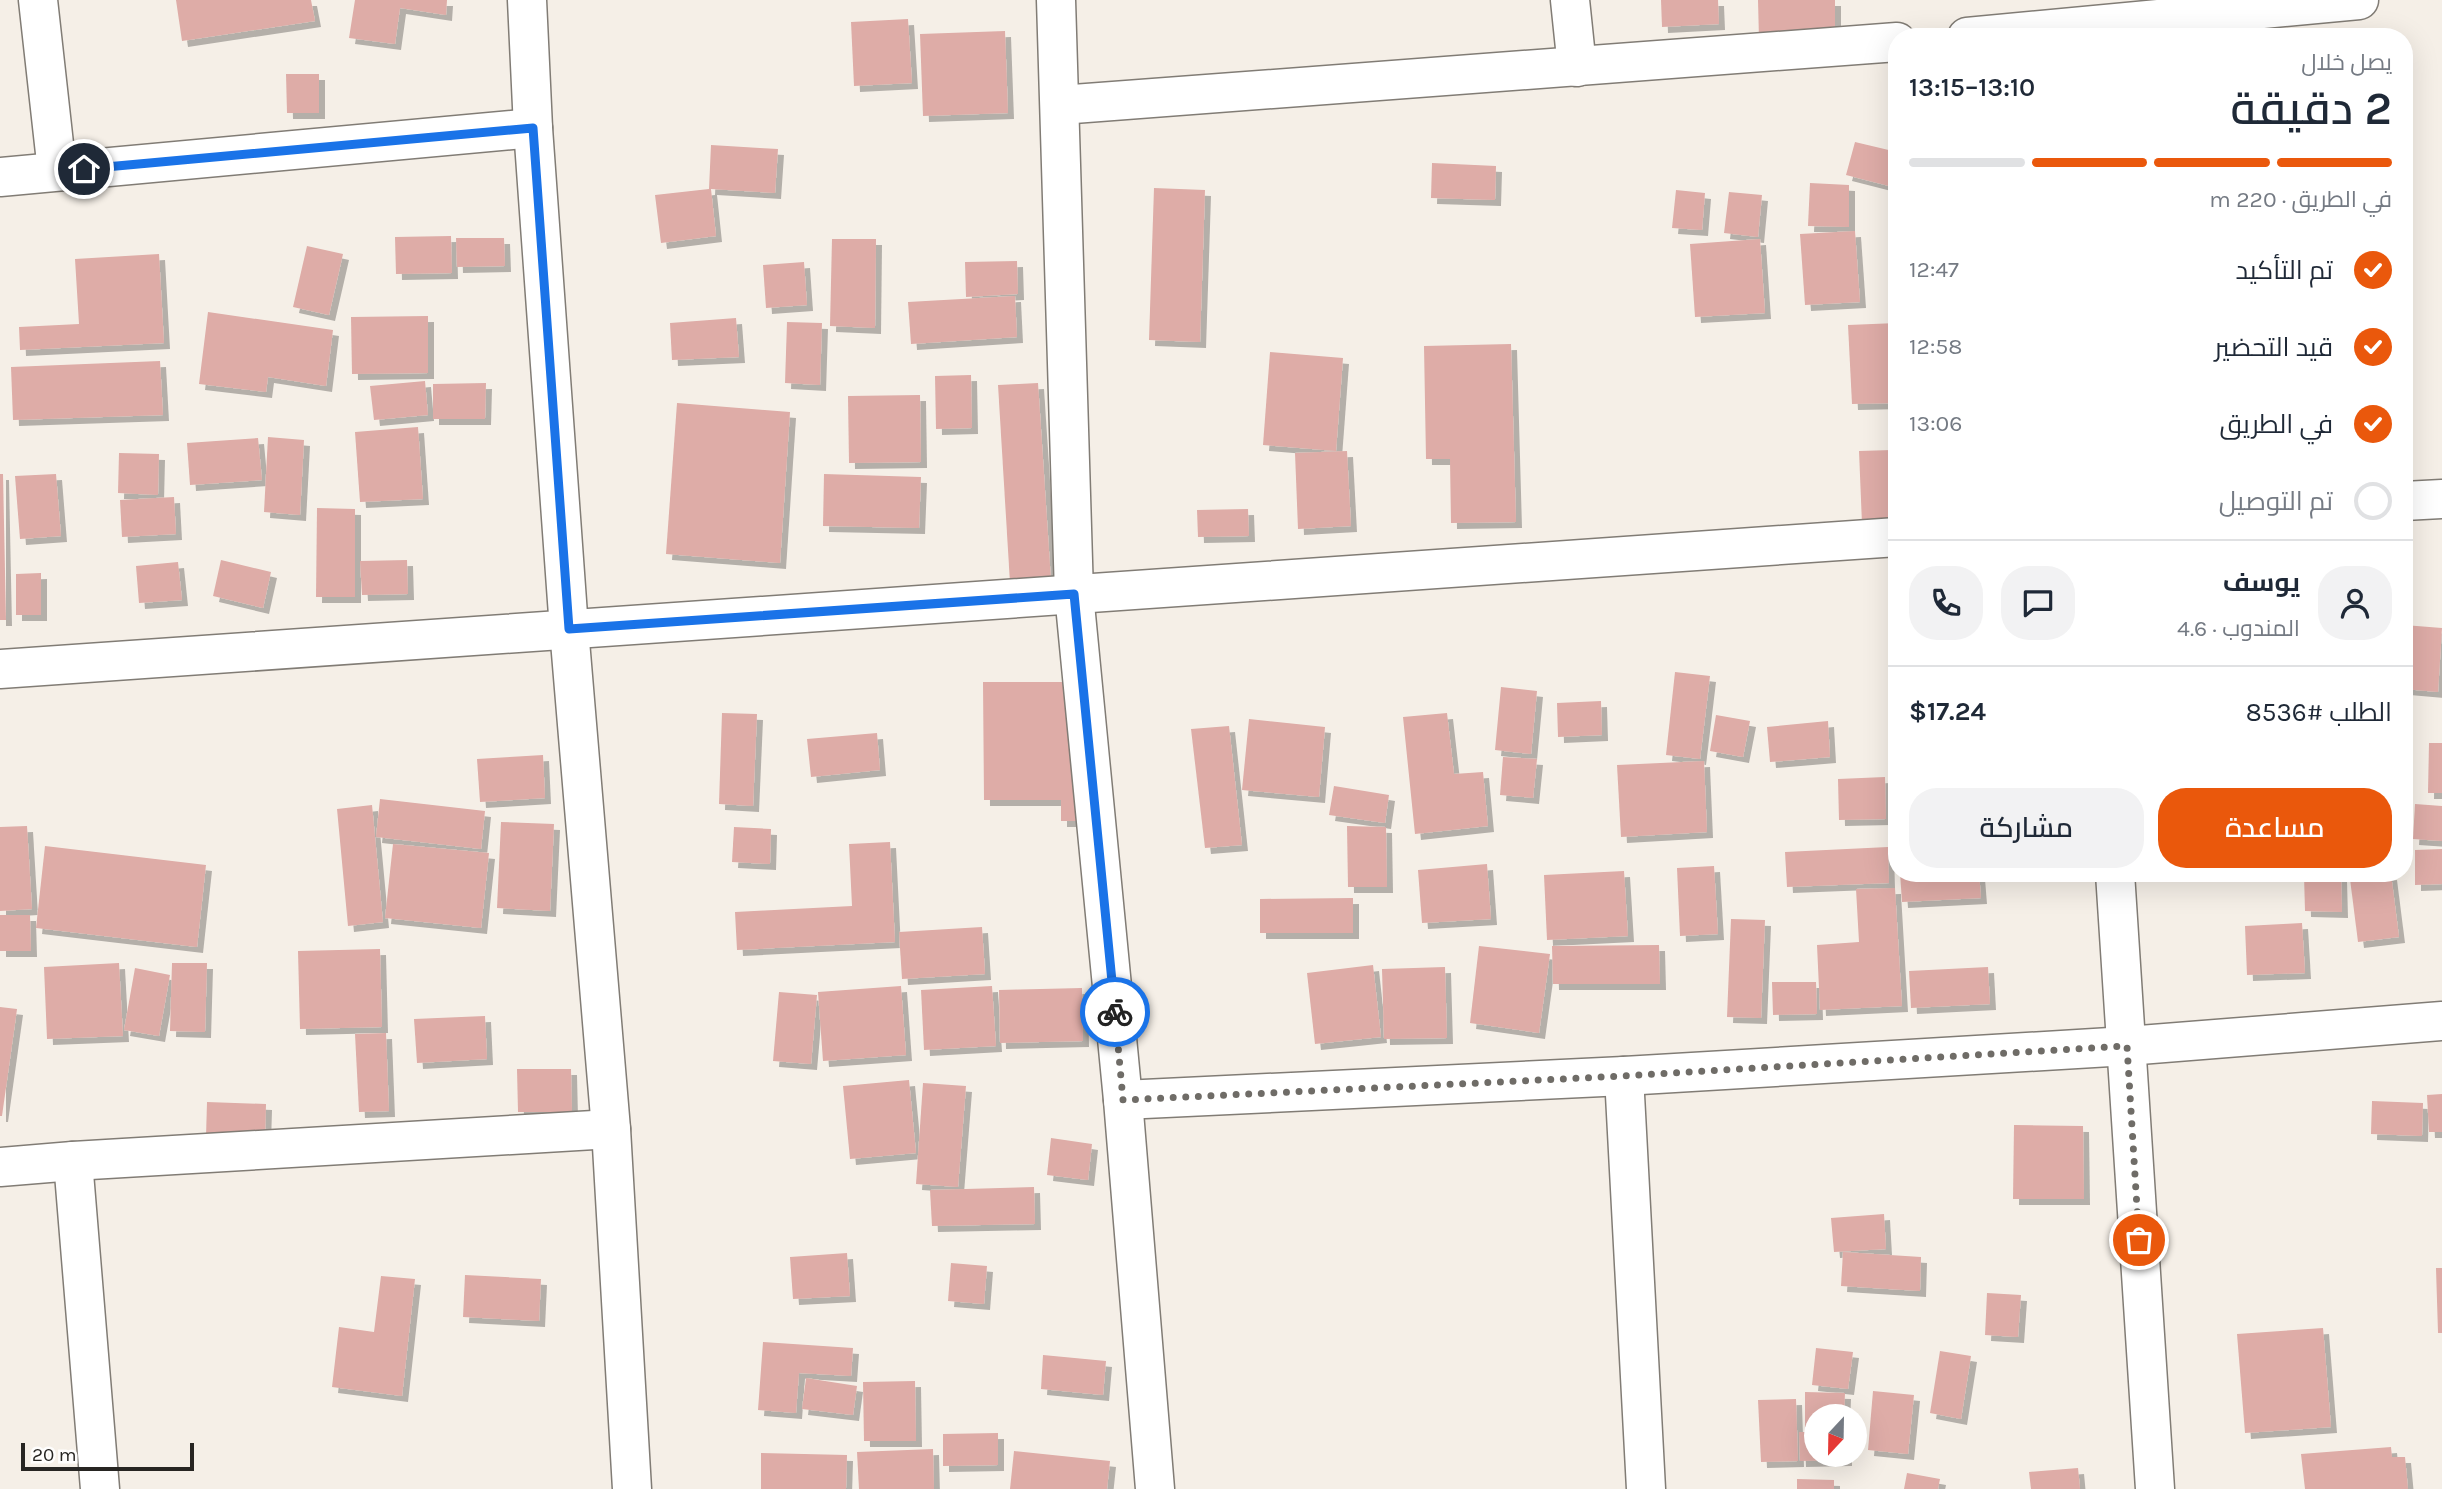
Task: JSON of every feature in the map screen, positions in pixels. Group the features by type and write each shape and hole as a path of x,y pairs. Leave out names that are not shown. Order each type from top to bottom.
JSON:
{"street":[{"path":"38,0 57,171"},
{"path":"527,0 533,128 569,629 611,1129 632,1489"},
{"path":"1056,0 1074,594 1123,1100 1155,1489"},
{"path":"1570,0 1577,67"},
{"path":"2022,28 2059,22 2359,0"},
{"path":"1060,105 1888,43"},
{"path":"0,177 533,128"},
{"path":"2413,501 2442,499"},
{"path":"0,669 1888,538"},
{"path":"2116,882 2155,1489"},
{"path":"1123,1100 1624,1076 2127,1046 2442,1021"},
{"path":"1624,1076 1646,1489"},
{"path":"0,1167 611,1129"},
{"path":"72,1161 100,1489"}],"building":[{"path":"176,0 311,0 315,21 182,41"},
{"path":"355,0 447,0 446,15 400,8 395,44 349,38"},
{"path":"1661,0 1718,0 1719,24 1662,27"},
{"path":"1758,0 1835,0 1835,38 1759,39"},
{"path":"908,19 912,83 854,86 851,22"},
{"path":"1005,31 1008,113 923,116 920,34"},
{"path":"286,74 319,74 319,113 287,113"},
{"path":"1855,142 1888,150 1888,186 1846,175"},
{"path":"711,145 778,149 775,193 711,189 716,236 661,243 655,195 709,189"},
{"path":"1432,163 1496,166 1495,200 1431,198"},
{"path":"1810,183 1849,185 1849,227 1808,226"},
{"path":"1154,188 1205,190 1200,342 1149,340"},
{"path":"1676,190 1705,193 1702,230 1672,228"},
{"path":"1729,192 1762,195 1758,237 1724,233"},
{"path":"1855,231 1860,302 1805,305 1800,234"},
{"path":"451,236 452,273 396,274 395,237"},
{"path":"456,238 504,238 505,266 457,267"},
{"path":"832,239 876,239 875,328 830,326"},
{"path":"1760,239 1765,313 1695,317 1690,244"},
{"path":"307,246 343,254 329,315 293,307"},
{"path":"159,254 164,343 20,350 19,327 79,324 75,259"},
{"path":"1017,261 1018,294 966,297 965,262"},
{"path":"804,262 807,305 766,308 763,265"},
{"path":"1015,296 1017,337 911,344 908,302"},
{"path":"208,312 333,330 326,386 268,377 266,392 199,384"},
{"path":"428,316 428,373 352,374 351,317"},
{"path":"736,318 739,357 672,360 670,323"},
{"path":"787,322 822,323 820,385 785,383"},
{"path":"1888,323 1888,403 1852,404 1848,325"},
{"path":"1511,344 1516,522 1451,523 1450,459 1426,459 1424,346"},
{"path":"1270,352 1343,358 1336,451 1263,445"},
{"path":"160,361 163,415 13,420 11,367"},
{"path":"971,375 972,428 936,429 935,376"},
{"path":"425,381 428,415 374,420 370,386"},
{"path":"486,383 485,419 433,419 433,384"},
{"path":"1038,383 1051,581 1010,583 998,385"},
{"path":"920,395 921,462 849,463 848,396"},
{"path":"677,403 790,412 780,563 666,554"},
{"path":"418,427 423,499 360,502 355,432"},
{"path":"268,437 304,440 300,515 264,512"},
{"path":"258,438 262,480 190,485 187,443"},
{"path":"1888,450 1888,523 1862,524 1859,451"},
{"path":"1347,451 1351,526 1298,529 1295,453"},
{"path":"119,453 159,454 158,495 118,493"},
{"path":"0,474 3,474 6,620 0,620"},
{"path":"56,474 61,536 20,539 15,476"},
{"path":"824,474 921,477 919,528 823,526"},
{"path":"174,497 176,534 122,537 120,500"},
{"path":"317,508 355,509 355,597 316,597"},
{"path":"1248,509 1249,536 1198,537 1197,510"},
{"path":"221,560 271,572 263,608 213,596"},
{"path":"407,560 408,594 362,595 360,561"},
{"path":"178,562 182,600 139,603 136,566"},
{"path":"41,573 41,615 16,615 16,574"},
{"path":"2413,626 2442,628 2438,692 2413,690"},
{"path":"1675,672 1710,676 1700,759 1666,755"},
{"path":"983,682 1096,682 1097,821 1061,821 1061,800 984,800"},
{"path":"1501,687 1537,691 1531,754 1495,750"},
{"path":"1601,701 1602,735 1558,737 1557,703"},
{"path":"722,713 757,714 753,806 719,804"},
{"path":"1447,713 1454,774 1483,772 1488,826 1415,834 1403,717"},
{"path":"1716,715 1750,721 1743,757 1710,751"},
{"path":"1249,719 1325,727 1319,797 1242,790"},
{"path":"1828,721 1830,757 1770,762 1767,727"},
{"path":"1229,726 1242,845 1205,848 1191,729"},
{"path":"877,733 880,770 811,777 807,739"},
{"path":"2429,743 2442,743 2442,793 2428,793"},
{"path":"543,755 545,798 480,802 477,759"},
{"path":"1503,757 1537,759 1533,798 1500,795"},
{"path":"1704,761 1707,832 1621,837 1617,765"},
{"path":"1885,777 1886,819 1839,820 1838,779"},
{"path":"1334,786 1389,795 1385,823 1329,815"},
{"path":"380,799 485,811 481,849 376,837"},
{"path":"2415,804 2442,806 2442,841 2413,839"},
{"path":"372,805 383,922 348,926 337,809"},
{"path":"501,822 554,824 550,911 497,908"},
{"path":"27,826 32,909 0,911 0,827"},
{"path":"1347,826 1386,827 1387,887 1348,887"},
{"path":"734,827 771,829 770,864 732,862"},
{"path":"890,842 895,942 737,950 735,912 852,906 849,844"},
{"path":"393,844 489,853 481,928 385,918"},
{"path":"45,846 206,865 197,947 36,928"},
{"path":"1888,847 1889,883 1787,887 1785,852"},
{"path":"2442,849 2442,884 2415,885 2415,850"},
{"path":"1487,864 1491,919 1422,923 1418,870"},
{"path":"1714,866 1718,934 1680,936 1677,868"},
{"path":"1624,871 1628,936 1547,940 1544,875"},
{"path":"1901,882 1980,882 1981,898 1902,902"},
{"path":"2304,882 2341,882 2342,912 2305,911"},
{"path":"2350,882 2392,882 2399,937 2358,942"},
{"path":"1895,888 1902,1006 1820,1010 1817,945 1859,942 1856,889"},
{"path":"1353,898 1353,933 1260,933 1260,899"},
{"path":"0,915 30,915 31,951 0,951"},
{"path":"1731,919 1765,920 1761,1018 1727,1017"},
{"path":"2302,923 2305,973 2247,975 2245,926"},
{"path":"982,927 985,974 902,979 899,932"},
{"path":"1659,945 1660,984 1553,984 1552,946"},
{"path":"1479,946 1550,954 1539,1033 1470,1023"},
{"path":"380,949 382,1027 300,1029 298,951"},
{"path":"119,963 123,1036 47,1039 44,967"},
{"path":"172,963 207,963 205,1032 170,1031"},
{"path":"1373,965 1381,1037 1315,1044 1307,973"},
{"path":"1445,967 1447,1038 1384,1039 1382,969"},
{"path":"1988,967 1990,1004 1911,1008 1909,971"},
{"path":"135,968 170,975 159,1036 124,1030"},
{"path":"1772,982 1816,982 1817,1014 1773,1015"},
{"path":"901,986 906,1055 823,1061 818,992"},
{"path":"992,986 996,1046 924,1050 921,990"},
{"path":"1082,988 1083,1041 1000,1043 999,990"},
{"path":"779,992 817,995 811,1064 773,1061"},
{"path":"0,1007 17,1009 2,1116 0,1116"},
{"path":"485,1016 487,1059 417,1063 414,1019"},
{"path":"386,1033 389,1111 359,1112 355,1034"},
{"path":"517,1069 571,1069 572,1112 518,1112"},
{"path":"909,1080 916,1153 850,1159 843,1086"},
{"path":"923,1083 966,1086 958,1187 916,1184"},
{"path":"2442,1094 2442,1132 2429,1132 2427,1095"},
{"path":"2372,1101 2423,1103 2422,1136 2371,1134"},
{"path":"207,1102 266,1104 265,1138 206,1137"},
{"path":"2014,1125 2083,1126 2084,1199 2013,1199"},
{"path":"1051,1138 1092,1144 1088,1180 1047,1175"},
{"path":"1034,1187 1035,1224 932,1226 930,1190"},
{"path":"1884,1214 1886,1249 1834,1252 1831,1218"},
{"path":"1843,1252 1921,1257 1920,1291 1841,1286"},
{"path":"847,1253 850,1296 793,1299 790,1257"},
{"path":"951,1263 987,1266 984,1304 948,1301"},
{"path":"2436,1268 2442,1268 2442,1333 2438,1333"},
{"path":"465,1275 541,1279 539,1321 463,1317"},
{"path":"381,1276 415,1279 402,1396 332,1387 339,1327 374,1332"},
{"path":"1987,1293 2021,1295 2018,1337 1985,1335"},
{"path":"2323,1328 2331,1427 2245,1433 2237,1334"},
{"path":"763,1342 853,1348 851,1376 799,1373 796,1413 758,1410"},
{"path":"1816,1348 1853,1352 1848,1389 1812,1385"},
{"path":"1940,1351 1971,1356 1961,1419 1930,1413"},
{"path":"1043,1355 1106,1361 1103,1395 1041,1389"},
{"path":"806,1378 857,1386 853,1415 802,1409"},
{"path":"915,1381 916,1441 864,1441 863,1382"},
{"path":"1873,1391 1914,1395 1908,1454 1868,1450"},
{"path":"1805,1392 1845,1393 1845,1404 1805,1404"},
{"path":"1796,1399 1798,1461 1761,1462 1758,1400"},
{"path":"1799,1432 1804,1432 1804,1461 1800,1461"},
{"path":"998,1433 998,1465 943,1466 943,1434"},
{"path":"2391,1447 2392,1457 2405,1457 2408,1489 2305,1489 2301,1454"},
{"path":"933,1449 934,1489 859,1489 857,1452"},
{"path":"1014,1451 1110,1461 1107,1489 1010,1489"},
{"path":"761,1453 847,1455 846,1489 761,1489"},
{"path":"2078,1468 2080,1489 2031,1489 2029,1472"},
{"path":"1907,1473 1940,1479 1938,1489 1904,1489"},
{"path":"1797,1479 1834,1480 1834,1489 1797,1489"}],"way so far":[{"path":"1115,1012 1123,1100 1624,1076 2127,1046 2139,1240"}],"route":[{"path":"84,169 533,128 569,629 1074,594 1115,1012"}]}
